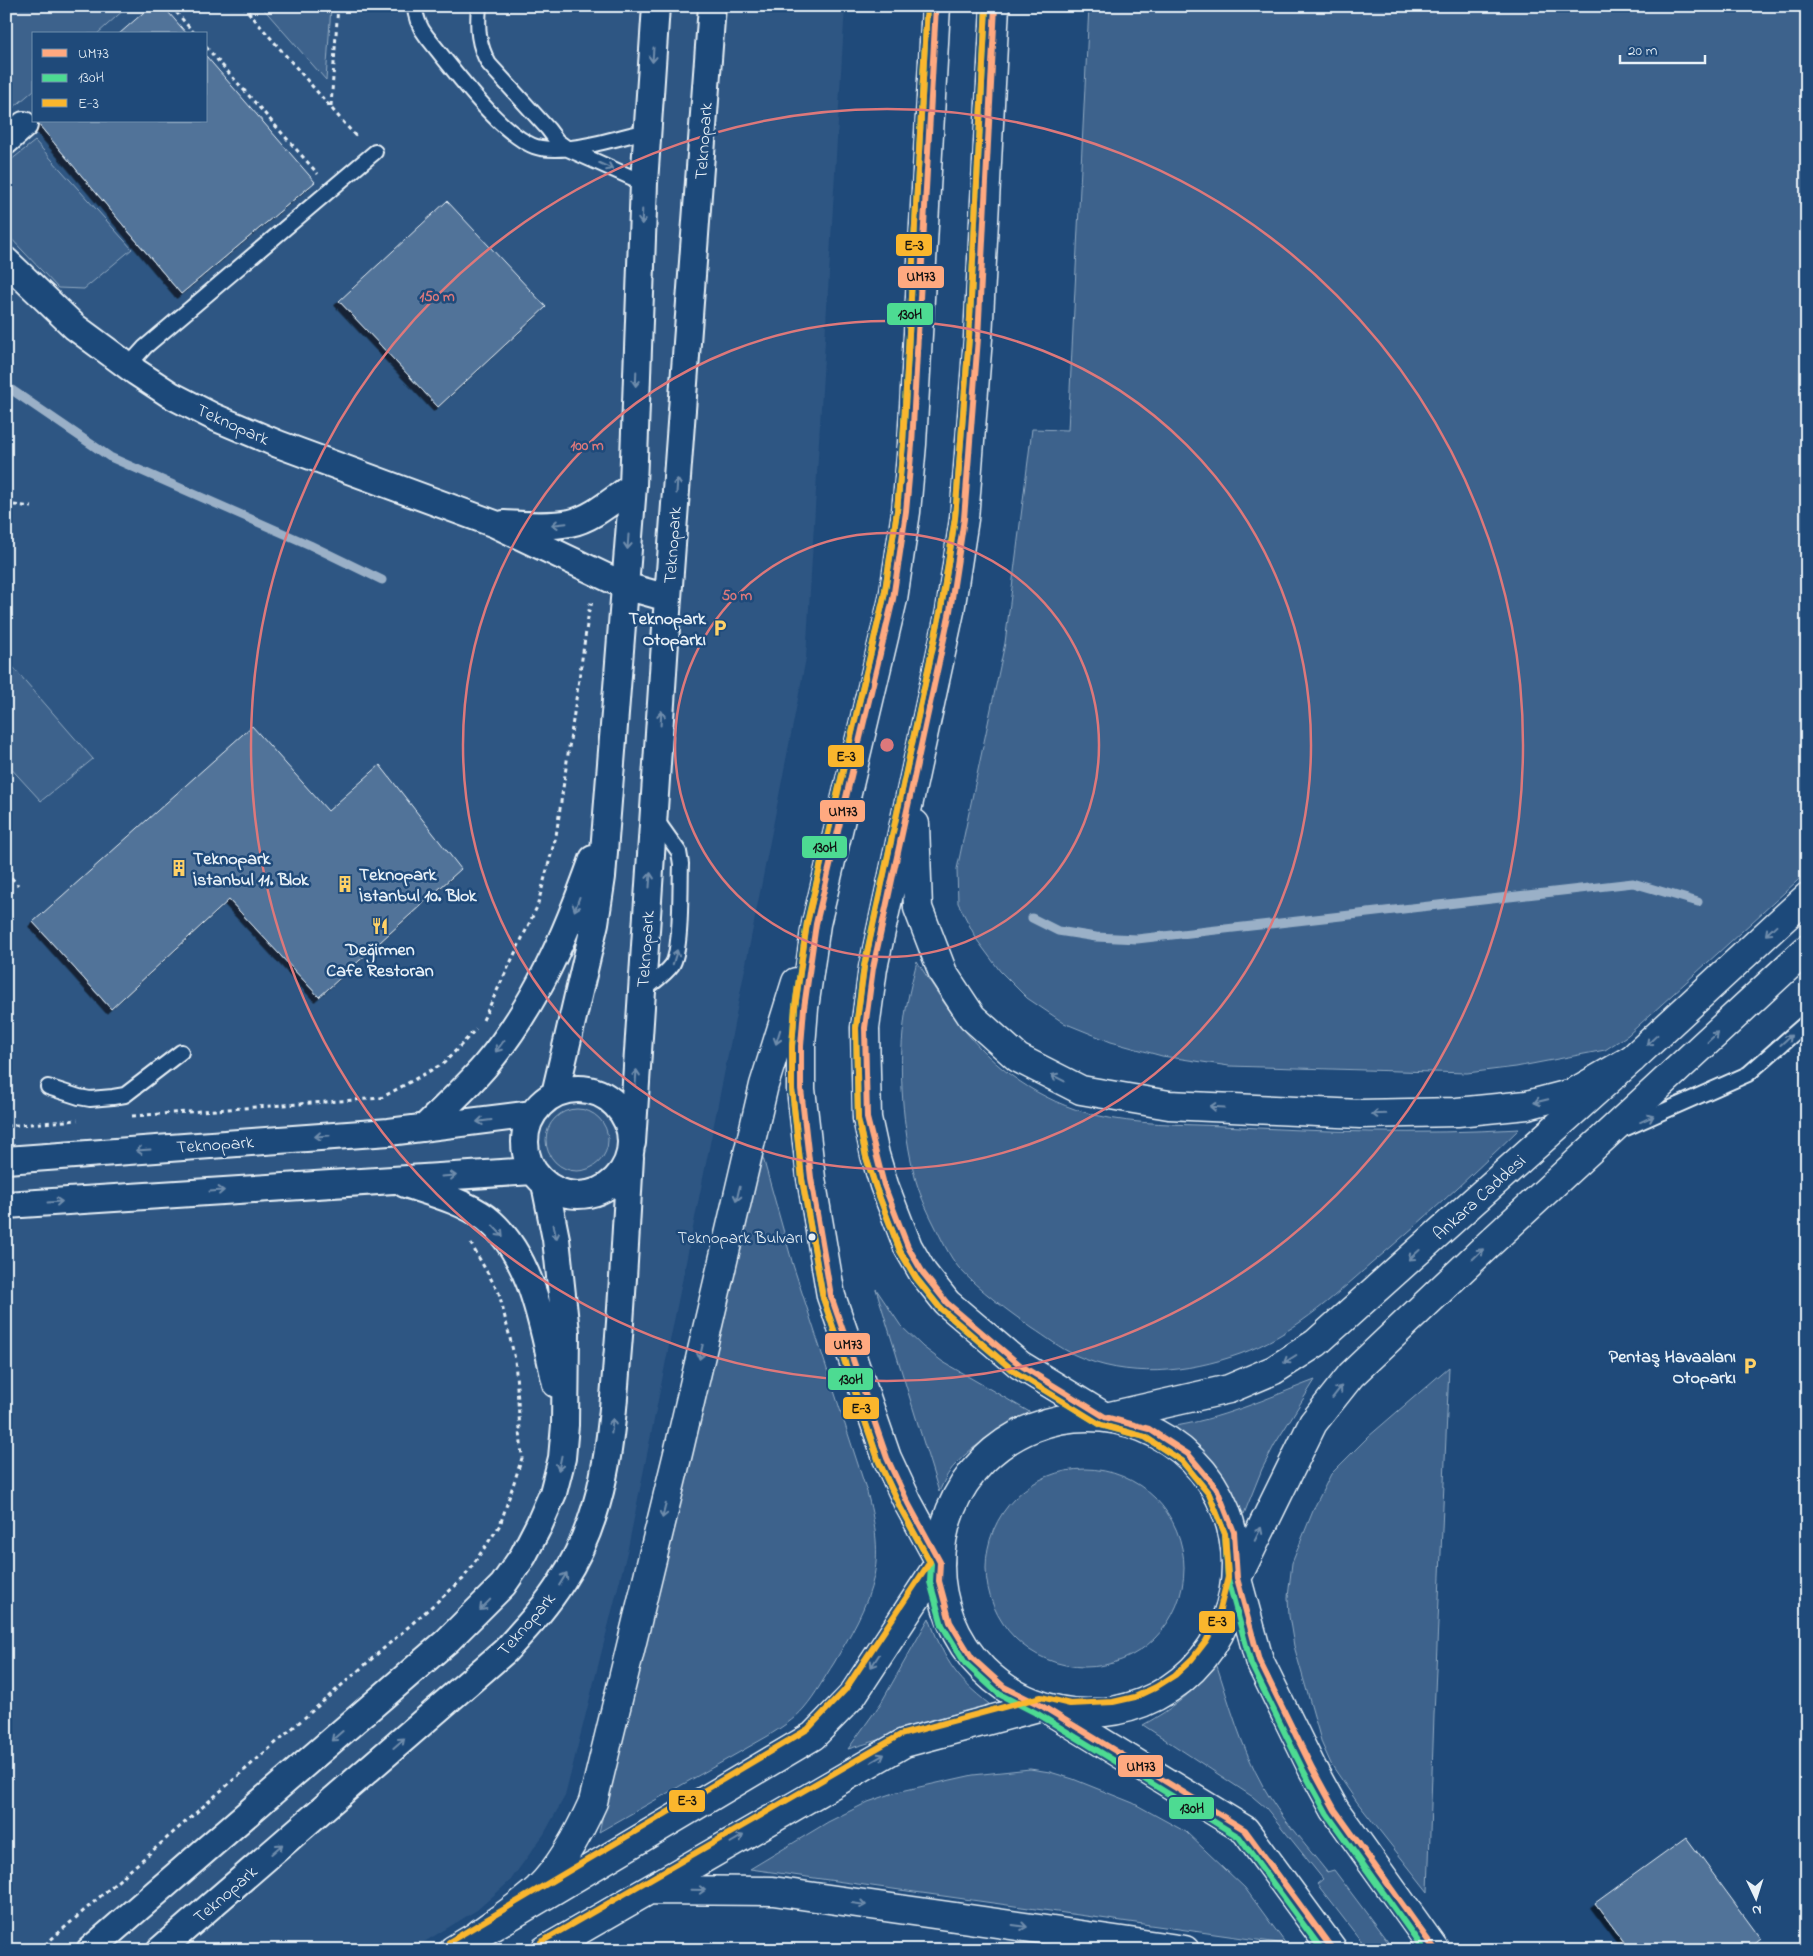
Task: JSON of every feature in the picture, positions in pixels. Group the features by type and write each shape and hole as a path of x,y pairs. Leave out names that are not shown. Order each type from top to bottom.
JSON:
{"main road":[{"path":"480,1933 538,1888 567,1852 593,1802 679,1449 764,1084 816,924 893,600 906,512 915,395 936,6"},
{"path":"995,6 978,338 964,519 950,611 873,968 865,1028 867,1118 884,1185 908,1247 923,1273 947,1303 1020,1365 1105,1417"},
{"path":"913,785 918,908 943,973 972,1017 1018,1058 1081,1090 1170,1105 1360,1114 1457,1112 1527,1105 1573,1093 1632,1059"},
{"name":"Ankara Caddesi","path":"1105,1417 1229,1389 1274,1370 1316,1343 1632,1059 1807,897"},
{"path":"816,924 804,1008 801,1046 801,1090 811,1178 831,1296 887,1458 908,1503 940,1562"},
{"path":"545,1950 904,1743 1042,1706 1069,1713 1114,1711 1145,1702 1180,1682 1198,1665 1213,1646 1225,1624 1237,1578 1313,1423 1351,1374 1807,949"},
{"path":"1333,1950 1244,1830 1042,1706 1004,1687 972,1658 950,1622 940,1581 940,1562 949,1511 961,1486 978,1464 999,1445 1023,1430 1049,1421 1077,1416 1105,1417 1150,1429 1188,1454 1217,1489 1234,1532 1237,1578 1260,1660 1312,1768 1335,1810 1435,1950"},
{"path":"453,1950 813,1736 852,1696 940,1562"},
{"path":"649,1890 774,1891 1185,1950"}],"street":[{"path":"555,1094 595,923 602,877 633,486 644,183 656,6"},
{"name":"Teknopark","path":"160,1950 505,1651 543,1608 563,1581 591,1522 607,1466 619,1339 655,818 668,598 712,6"},
{"name":"Teknopark","path":"6,261 75,326 128,366 171,395 214,417 278,444 495,524 624,598 668,598"},
{"name":"Teknopark","path":"495,524 547,525 571,523 588,516 633,486"},
{"path":"424,1128 485,1066 511,1032 537,991 573,914 606,825"},
{"name":"Teknopark","path":"6,1205 392,1180 539,1177 556,1191 582,1196 595,1193 617,1179 625,1168 631,1150 631,1130 626,1117 618,1106 607,1097 595,1091 582,1089 568,1090 555,1094 542,1103 532,1114 527,1128 525,1143 527,1157 539,1177 556,1239 566,1332 565,1425 562,1458 553,1493 539,1525 503,1585 447,1641 90,1950"},
{"name":"Teknopark","path":"6,1160 389,1132 532,1114"},
{"name":"Teknopark","path":"392,1180 447,1198 485,1218 501,1233 514,1251 529,1281 539,1310 565,1425"}],"lane":[{"path":"415,6 415,13 420,28 427,37 488,109 506,128 522,140 539,148 568,149 647,131"},
{"path":"479,6 478,33 483,54 489,64 548,129 556,141 568,149 644,183"},
{"path":"128,366 145,347 375,152"},
{"path":"1602,1139 1748,1074 1807,1022"},
{"path":"48,1087 90,1099 113,1098 125,1095 181,1052"}],"path":[{"path":"171,6 193,32"},
{"path":"243,6 360,140 353,146"},
{"path":"331,107 338,6"},
{"path":"208,49 317,174 324,168"},
{"path":"6,504 32,507"},
{"path":"132,1116 381,1098 444,1063 481,1024 537,907 556,836 590,604 624,598"},
{"path":"6,872 18,886"},
{"path":"381,1098 389,1132"},
{"path":"6,1126 84,1120"},
{"path":"39,1950 463,1579 500,1525 522,1458 515,1359 499,1293 471,1244 463,1238"}],"shaded area":[{"path":"6,6 845,6 806,658 628,1548 565,1796 544,1834 510,1881 477,1910 411,1950 6,1950"},
{"path":"6,6 125,6 126,8 99,32 32,32 32,92 6,114"},
{"path":"261,6 331,6 326,80"},
{"path":"1089,6 1807,6 1807,872 1628,1035 1605,1050 1516,1067 1467,1073 1229,1066 1162,1056 1111,1042 1064,1023 1027,998 1000,971 977,940 958,903 957,869 1005,643 1032,429 1068,430"},
{"path":"35,141 132,249 84,289 58,288 6,233 6,164"},
{"path":"6,659 93,759 41,801 6,763"},
{"path":"917,961 961,1026 987,1055 1036,1092 1065,1106 1085,1112 1142,1122 1297,1130 1408,1132 1519,1129 1446,1198 1341,1290 1310,1315 1276,1337 1240,1354 1199,1366 1157,1371 1115,1368 1095,1363 1075,1355 1053,1342 1003,1307 976,1285 952,1258 925,1206 910,1156 907,1138 904,1119 901,1060 905,1016"},
{"path":"577,1109 589,1112 599,1118 605,1128 608,1140 605,1152 599,1162 589,1168 577,1171 565,1168 555,1162 549,1152 546,1140 549,1128 555,1118 565,1112"},
{"path":"762,1154 793,1265 867,1492 874,1523 876,1544 874,1576 867,1599 846,1642 812,1697 796,1716 768,1736 599,1832"},
{"path":"876,1289 901,1326 923,1347 943,1362 1033,1414 989,1437 971,1450 950,1471 939,1492"},
{"path":"1449,1367 1428,1892 1357,1802 1331,1764 1322,1744 1294,1646 1288,1597 1292,1563 1315,1506 1331,1474 1368,1437"},
{"path":"1315,1380 1275,1444 1262,1469 1244,1514 1207,1464 1169,1427 1225,1414"},
{"path":"1075,1469 1095,1469 1114,1473 1132,1480 1148,1491 1162,1505 1177,1530 1184,1558 1180,1597 1173,1615 1162,1631 1148,1645 1132,1656 1114,1663 1095,1667 1075,1667 1056,1663 1038,1656 1022,1645 1008,1631 997,1615 990,1597 986,1578 986,1558 990,1539 997,1521 1008,1505 1022,1491 1038,1480 1056,1473"},
{"path":"929,1618 941,1648 954,1670 962,1680 997,1710 848,1749 881,1703"},
{"path":"1216,1663 1242,1741 1255,1771 1270,1797 1327,1872 1334,1870 1394,1950 1368,1950 1317,1884 1323,1879 1266,1808 1253,1797 1143,1725 1165,1712 1183,1698"},
{"path":"1030,1769 1050,1772 1073,1779 1133,1803 1186,1832 1245,1888 1286,1944 750,1869 828,1822 868,1802 897,1792 973,1775"}],"building":[{"path":"151,6 163,6 185,32 121,32"},
{"path":"208,58 315,182 181,294 38,122 208,122"},
{"path":"447,201 546,307 438,407 339,301"},
{"path":"252,726 328,811 380,765 461,869 319,997 229,900 111,1009 33,922"},
{"path":"1686,1837 1761,1939 1747,1950 1630,1950 1595,1903"}],"waterway":[{"path":"6,386 110,457 310,545 382,580"},
{"path":"1032,918 1058,931 1096,937 1137,939 1633,883 1698,902"}],"transit line":[{"name":"130H","path":"927,6 903,443 897,511 884,597 807,922 795,1007 792,1046 792,1090 802,1179 823,1298 879,1462 900,1507 931,1564 930,1582 942,1625 965,1663 999,1694 1038,1714 1239,1837 1322,1950"},
{"name":"E-3","path":"449,1942 808,1729 845,1690 930,1562 900,1507 879,1462 823,1298 802,1179 792,1089 792,1046 795,1007 807,923 884,597 897,511 903,443 927,6"},
{"name":"UM73","path":"936,6 912,444 906,512 893,599 816,924 804,1008 801,1046 801,1089 811,1178 831,1296 887,1458 908,1503 940,1562 939,1581 950,1622 972,1658 1004,1687 1042,1706 1245,1830 1333,1950"},
{"name":"130H","path":"986,6 969,337 955,518 941,609 864,966 856,1027 858,1119 866,1157 900,1251 916,1278 941,1309 1015,1372 1101,1425 1145,1437 1182,1461 1209,1494 1225,1534 1228,1579 1251,1664 1304,1772 1327,1814 1424,1950"},
{"name":"E-3","path":"541,1942 900,1735 1041,1697 1070,1704 1113,1702 1135,1697 1156,1687 1175,1675 1192,1659 1206,1641 1217,1621 1228,1577 1225,1534 1209,1494 1182,1461 1145,1437 1101,1425 1015,1372 940,1308 916,1278 900,1251 866,1157 858,1119 856,1028 864,967 941,609 955,518 969,337 986,6"},
{"name":"UM73","path":"995,6 978,338 964,519 950,611 873,968 865,1028 867,1118 884,1185 908,1247 923,1273 947,1303 1020,1365 1105,1417 1149,1429 1188,1454 1217,1489 1234,1532 1237,1578 1259,1660 1312,1768 1335,1810 1435,1950"}],"place":[{"name":"Teknopark Otoparkı","path":"720,628"},
{"name":"Teknopark İstanbul 11. Blok","path":"179,868"},
{"name":"Teknopark İstanbul 10. Blok","path":"345,884"},
{"name":"Değirmen Cafe Restoran","path":"380,926"},
{"name":"Teknopark Bulvarı","path":"812,1237"},
{"name":"Pentaş Havaalanı Otoparkı","path":"1750,1366"}]}
